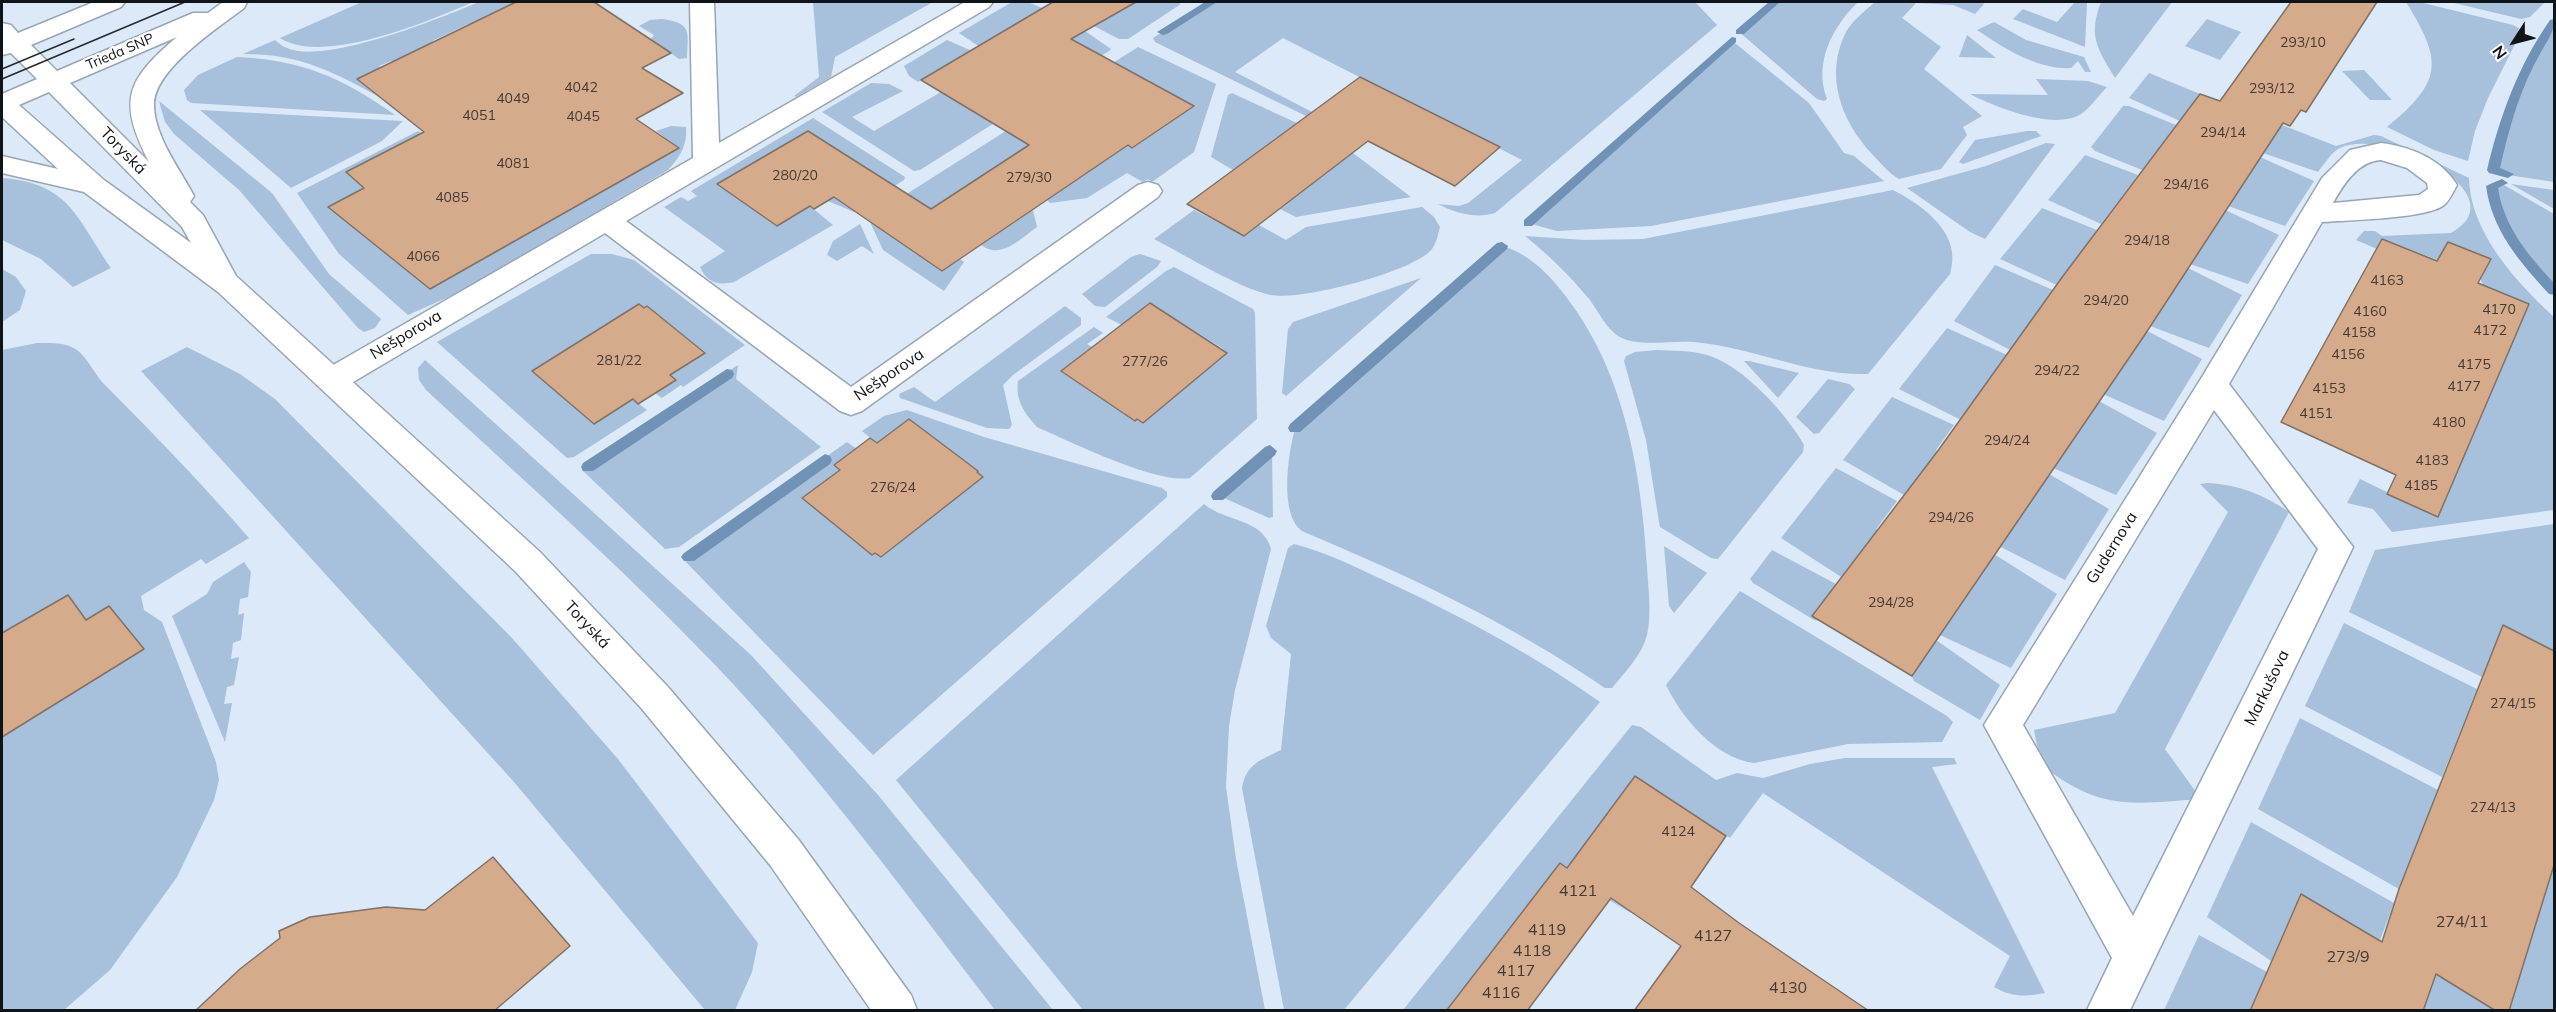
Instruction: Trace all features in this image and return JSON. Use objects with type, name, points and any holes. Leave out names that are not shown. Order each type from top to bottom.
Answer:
[{"type":"street","points":[[6,40],[113,2]]},
{"type":"street","points":[[193,222],[144,120],[141,95],[151,79],[177,50],[237,2]]},
{"type":"street","name":"Trieda SNP","points":[[2,104],[237,2]]},
{"type":"street","points":[[702,2],[706,160]]},
{"type":"street","name":"Nešporova","points":[[332,380],[706,160],[981,2]]},
{"type":"street","name":"Toryská","points":[[6,40],[53,81],[193,222],[228,285]]},
{"type":"street","name":"Toryská","points":[[2,104],[94,186],[228,285],[528,562],[655,698],[784,852],[896,1011]]},
{"type":"street","name":"Gudernova","points":[[2134,958],[2003,726],[2213,386],[2314,214],[2350,163],[2370,152],[2401,156],[2421,164],[2436,175],[2443,185],[2439,195],[2431,202],[2314,214]]},
{"type":"street","points":[[2,165],[94,186]]},
{"type":"street","name":"Nešporova","points":[[605,219],[851,403],[1148,191]]},
{"type":"street","name":"Markušova","points":[[2108,1011],[2336,547],[2213,386]]},
{"type":"shaded area","points":[[362,2],[473,2],[404,29],[348,44],[322,47],[299,45],[280,38]]},
{"type":"shaded area","points":[[479,2],[524,2],[472,27],[468,24],[432,41],[436,44],[395,63],[391,61],[379,66],[383,99],[316,66],[283,57],[243,54],[275,40],[286,47],[305,52],[354,45],[412,28]]},
{"type":"shaded area","points":[[813,2],[933,2],[835,57],[831,77],[796,97],[794,96],[819,77]]},
{"type":"shaded area","points":[[1012,2],[1028,2],[1044,9],[980,47],[959,33]]},
{"type":"shaded area","points":[[1136,2],[1181,4],[1128,39],[1119,39],[1090,24]]},
{"type":"shaded area","points":[[1210,2],[1695,2],[1717,25],[1495,213],[1473,215],[1451,210],[1438,204],[1459,206],[1468,203],[1522,160],[1283,38],[1235,72],[1316,114],[1310,118],[1155,42],[1153,38]]},
{"type":"shaded area","points":[[1772,2],[1858,2],[1841,22],[1828,46],[1822,72],[1827,99],[1824,101],[1817,99],[1738,31]]},
{"type":"shaded area","points":[[1875,2],[1982,2],[1984,4],[1975,14],[1953,5],[1916,3],[1902,18],[1941,47],[1924,69],[1982,116],[1963,127],[1967,135],[1941,169],[1899,179],[1884,167],[1861,141],[1844,112],[1836,81],[1836,65],[1840,48],[1849,28]]},
{"type":"shaded area","points":[[2075,2],[2087,2],[2085,47],[2013,19],[2023,9],[2057,22]]},
{"type":"shaded area","points":[[2101,2],[2172,2],[2115,78],[2096,42],[2095,24]]},
{"type":"shaded area","points":[[2406,2],[2419,2],[2513,25],[2522,30],[2488,98],[2475,131],[2468,161],[2434,150],[2387,127],[2419,96],[2427,83],[2431,70],[2431,56],[2427,40]]},
{"type":"shaded area","points":[[2450,2],[2545,2],[2530,17],[2521,19]]},
{"type":"shaded area","points":[[2554,17],[2554,182],[2495,173],[2490,170],[2516,91],[2533,53]]},
{"type":"shaded area","points":[[662,19],[679,23],[686,30],[687,58],[679,59],[651,39],[654,35],[639,26],[650,20]]},
{"type":"shaded area","points":[[2207,19],[2241,32],[2220,60],[2185,46]]},
{"type":"shaded area","points":[[1994,22],[2026,40],[2084,57],[2091,72],[2085,72],[2078,61],[2071,68],[2058,68],[2033,62],[1977,30]]},
{"type":"shaded area","points":[[1082,29],[1111,49],[1056,84],[1022,66]]},
{"type":"shaded area","points":[[1967,35],[1996,58],[1959,57]]},
{"type":"shaded area","points":[[1730,39],[1809,103],[1844,153],[1854,156],[1884,181],[1651,226],[1557,231],[1524,222]]},
{"type":"shaded area","points":[[947,40],[972,51],[918,82],[909,76],[904,66]]},
{"type":"shaded area","points":[[1138,47],[1216,84],[1194,152],[1152,182],[1148,179],[1143,182],[1127,173],[1087,198],[1050,203],[1047,200],[1128,145],[1133,148],[1194,106],[1141,77],[1075,115],[891,235],[942,271],[960,259],[964,262],[944,291],[883,250],[870,222],[872,216]]},
{"type":"shaded area","points":[[237,57],[282,62],[320,73],[357,90],[395,115],[191,103],[187,100],[184,90],[198,75]]},
{"type":"shaded area","points":[[2364,70],[2392,100],[2370,100],[2342,71]]},
{"type":"shaded area","points":[[2149,73],[2200,94],[2180,121],[2129,98]]},
{"type":"shaded area","points":[[2036,79],[2088,81],[2107,87],[2081,114],[2070,119],[2056,120],[2041,119],[2009,111],[1970,94],[2048,95]]},
{"type":"shaded area","points":[[871,83],[889,84],[903,91],[852,117],[874,131],[941,92],[962,104],[1037,96],[920,170],[914,171],[822,112]]},
{"type":"shaded area","points":[[1232,93],[1301,125],[1290,128],[1233,170],[1211,157],[1228,95]]},
{"type":"shaded area","points":[[159,101],[272,193],[329,274],[381,319],[375,328],[364,332],[358,328],[239,190],[174,134],[165,122]]},
{"type":"shaded area","points":[[2123,106],[2129,106],[2176,125],[2142,170],[2095,151],[2091,147]]},
{"type":"shaded area","points":[[200,110],[403,121],[382,141],[291,188]]},
{"type":"shaded area","points":[[813,118],[905,177],[904,180],[854,212],[828,201],[844,191],[840,188],[869,169],[808,131],[719,183],[777,226],[810,206],[833,225],[734,282],[713,282],[700,267],[725,251],[664,207],[681,197],[688,201],[697,196],[691,191]]},
{"type":"shaded area","points":[[2282,125],[2336,146],[2374,135],[2381,136],[2469,178],[2471,198],[2486,236],[2511,272],[2554,317],[2554,510],[2392,532],[2373,509],[2347,503],[2360,479],[2438,517],[2528,303],[2483,285],[2480,278],[2490,259],[2448,242],[2438,260],[2382,239],[2377,249],[2356,240],[2364,231],[2375,231],[2382,236],[2451,233],[2468,218],[2470,201],[2459,184],[2439,168],[2414,155],[2387,147],[2361,144],[2340,148],[2318,172],[2263,153]]},
{"type":"shaded area","points":[[671,126],[686,127],[686,134],[682,150],[668,170],[462,291],[408,315],[339,254],[297,193],[418,131],[422,133],[364,188],[329,206],[430,289],[678,148],[656,131]]},
{"type":"shaded area","points":[[2036,131],[2041,136],[1963,164],[1959,162],[1975,140]]},
{"type":"shaded area","points":[[2046,143],[2055,144],[1985,239],[1970,232],[1907,188],[1986,166]]},
{"type":"shaded area","points":[[1349,150],[1411,197],[1296,217],[1280,209],[1346,158]]},
{"type":"shaded area","points":[[2085,155],[2138,175],[2101,224],[2048,200]]},
{"type":"shaded area","points":[[2260,157],[2314,181],[2285,226],[2228,206]]},
{"type":"shaded area","points":[[2,178],[25,181],[43,187],[57,196],[80,219],[111,268],[73,287],[41,259],[2,240]]},
{"type":"shaded area","points":[[2497,181],[2554,214],[2554,295],[2522,258],[2503,231],[2491,201],[2488,185]]},
{"type":"shaded area","points":[[2511,184],[2554,190],[2554,209]]},
{"type":"shaded area","points":[[1893,190],[1917,204],[1938,223],[1951,246],[1953,260],[1950,274],[1868,374],[1824,371],[1716,345],[1694,342],[1644,343],[1626,340],[1610,329],[1575,283],[1525,236],[1585,240],[1643,239]]},
{"type":"shaded area","points":[[1422,207],[1434,217],[1440,227],[1434,246],[1421,258],[1403,267],[1356,283],[1306,294],[1286,296],[1258,292],[1154,239],[1194,210],[1244,236],[1259,225],[1286,240],[1306,227]]},
{"type":"shaded area","points":[[2042,208],[2097,230],[2057,285],[2000,259]]},
{"type":"shaded area","points":[[1033,210],[1037,227],[1017,242],[996,250],[981,245]]},
{"type":"shaded area","points":[[2225,210],[2279,235],[2248,284],[2190,264]]},
{"type":"shaded area","points":[[860,224],[874,254],[862,246],[837,261],[827,255],[833,241]]},
{"type":"shaded area","points":[[1498,245],[1525,256],[1533,262],[1560,289],[1582,319],[1600,352],[1625,420],[1640,493],[1649,618],[1645,642],[1612,688],[1605,688],[1533,642],[1458,602],[1304,532],[1296,524],[1290,512],[1287,480],[1297,422]]},
{"type":"shaded area","points":[[591,254],[612,254],[634,260],[745,345],[683,387],[681,385],[662,398],[655,393],[670,375],[705,352],[647,306],[644,308],[639,304],[605,325],[576,350],[570,347],[534,369],[537,375],[593,424],[633,399],[647,410],[574,457],[567,458],[437,342]]},
{"type":"shaded area","points":[[1140,254],[1161,261],[1157,267],[1105,307],[1095,306],[1082,294],[1131,257]]},
{"type":"shaded area","points":[[1995,265],[2053,290],[2018,354],[1954,321]]},
{"type":"shaded area","points":[[1174,267],[1253,309],[1255,313],[1257,419],[1190,478],[1157,475],[1136,468],[1037,427],[1022,406],[1017,388],[1018,381],[1094,327],[1103,333],[1087,344],[1092,347],[1062,372],[1135,421],[1193,372],[1200,376],[1227,353],[1222,348],[1150,303],[1122,325],[1106,317]]},
{"type":"shaded area","points":[[2188,268],[2242,295],[2209,348],[2150,326]]},
{"type":"shaded area","points":[[2,269],[16,277],[26,291],[20,310],[2,322]]},
{"type":"shaded area","points":[[1421,278],[1286,396],[1282,393],[1288,329],[1293,322]]},
{"type":"shaded area","points":[[1065,306],[1081,318],[1081,325],[1013,375],[1003,385],[1012,425],[1009,429],[987,428],[900,398],[899,394],[914,387],[935,402]]},
{"type":"shaded area","points":[[1947,328],[2007,355],[1988,380],[1967,423],[1899,389]]},
{"type":"shaded area","points":[[2147,331],[2202,359],[2164,421],[2103,394]]},
{"type":"shaded area","points":[[37,343],[63,344],[77,350],[102,382],[179,460],[249,538],[206,564],[201,559],[141,596],[144,610],[162,622],[216,762],[219,780],[214,800],[177,877],[110,970],[64,1010],[2,1010],[2,737],[144,649],[109,606],[86,620],[68,595],[2,633],[2,350]]},
{"type":"shaded area","points":[[187,347],[240,374],[275,399],[512,638],[618,759],[758,943],[752,972],[735,1010],[705,1010],[514,782],[141,371]]},
{"type":"shaded area","points":[[1656,350],[1701,353],[1720,360],[1748,379],[1775,405],[1804,445],[1803,452],[1718,559],[1711,558],[1660,527],[1646,440],[1624,361],[1626,356],[1635,352]]},
{"type":"shaded area","points":[[425,360],[751,655],[878,795],[1053,1010],[995,1010],[836,804],[734,685],[622,572],[426,390],[419,380],[418,368]]},
{"type":"shaded area","points":[[1744,361],[1749,361],[1799,373],[1778,398]]},
{"type":"shaded area","points":[[738,365],[736,379],[821,447],[679,547],[665,549],[582,470],[586,465]]},
{"type":"shaded area","points":[[1828,379],[1849,384],[1855,389],[1819,433],[1814,434],[1796,417]]},
{"type":"shaded area","points":[[1892,397],[1954,425],[1936,450],[1943,455],[1911,499],[1843,460]]},
{"type":"shaded area","points":[[2099,401],[2157,433],[2116,495],[2053,468]]},
{"type":"shaded area","points":[[907,410],[984,437],[1162,488],[1167,492],[1167,497],[873,755],[684,560],[686,555],[847,442],[857,449],[834,465],[840,470],[803,498],[872,555],[875,553],[882,557],[917,529],[912,524],[978,471],[909,420],[877,443],[862,431],[884,416]]},
{"type":"shaded area","points":[[1268,449],[1272,452],[1273,517],[1269,518],[1215,494]]},
{"type":"shaded area","points":[[1836,468],[1897,501],[1876,529],[1885,534],[1849,582],[1781,538]]},
{"type":"shaded area","points":[[2049,474],[2109,509],[2065,580],[1999,546]]},
{"type":"shaded area","points":[[2208,483],[2250,492],[2270,500],[2289,512],[2165,749],[2201,799],[2134,803],[2099,797],[2062,780],[2041,765],[2034,730],[2115,713],[2228,512],[2200,484]]},
{"type":"shaded area","points":[[1204,504],[1260,531],[1267,539],[1271,549],[1235,690],[1229,726],[1226,787],[1236,859],[1265,1010],[1083,1010],[896,780]]},
{"type":"shaded area","points":[[2554,524],[2554,651],[2503,625],[2482,677],[2349,612],[2375,550]]},
{"type":"shaded area","points":[[1294,544],[1346,563],[1449,612],[1526,654],[1600,702],[1344,1010],[1284,1010],[1242,788],[1251,768],[1281,750],[1291,654],[1271,638],[1266,626],[1288,548]]},
{"type":"shaded area","points":[[1664,546],[1707,573],[1674,613],[1669,606]]},
{"type":"shaded area","points":[[1772,550],[1836,584],[1812,615],[1820,621],[1814,620],[1750,579]]},
{"type":"shaded area","points":[[1994,554],[2057,594],[2011,668],[1940,635]]},
{"type":"shaded area","points":[[244,562],[251,572],[248,597],[240,599],[238,615],[244,613],[241,640],[233,643],[231,659],[239,657],[234,685],[227,687],[224,704],[232,703],[225,742],[172,616],[207,594],[213,582]]},
{"type":"shaded area","points":[[1740,591],[1947,716],[1953,722],[1942,742],[1848,744],[1754,763],[1740,760],[1713,745],[1691,723],[1666,685]]},
{"type":"shaded area","points":[[2344,623],[2477,689],[2442,777],[2305,706]]},
{"type":"shaded area","points":[[1936,640],[2000,685],[1980,720],[1914,681],[1912,677]]},
{"type":"shaded area","points":[[2300,718],[2438,790],[2399,889],[2258,809]]},
{"type":"shaded area","points":[[1632,725],[1641,727],[1716,780],[1737,773],[1763,778],[1810,764],[1845,758],[1954,758],[1957,764],[1932,767],[2045,993],[2019,995],[1994,987],[2010,956],[1763,793],[1730,838],[1635,775],[1607,814],[1676,860],[1631,913],[1609,900],[1530,901],[1446,1010],[1403,1010]]},
{"type":"shaded area","points":[[2251,822],[2394,903],[2380,940],[2300,896],[2271,961],[2207,917]]},
{"type":"shaded area","points":[[2554,865],[2554,1010],[2509,1010]]},
{"type":"shaded area","points":[[2199,935],[2267,972],[2250,1010],[2164,1010]]},
{"type":"shaded area","points":[[2436,974],[2496,1010],[2423,1010]]},
{"type":"building","points":[[516,2],[594,2],[671,53],[642,68],[683,93],[636,119],[679,148],[430,289],[328,207],[364,188],[346,172],[424,132],[357,79]]},
{"type":"building","points":[[1053,2],[1136,2],[1071,39],[1194,106],[1132,148],[1128,145],[942,271],[834,197],[814,209],[810,206],[777,226],[717,184],[808,131],[931,209],[1029,145],[921,80]]},
{"type":"building","points":[[2291,2],[2377,2],[2306,112],[2301,110],[2290,126],[2283,123],[2144,336],[1912,676],[1812,616],[1937,452],[2063,276],[2200,94],[2220,101]]},
{"type":"building","points":[[1360,77],[1500,147],[1455,186],[1368,141],[1244,236],[1187,204]]},
{"type":"building","points":[[2382,239],[2437,261],[2448,242],[2491,259],[2478,283],[2529,304],[2438,517],[2387,494],[2396,475],[2281,422]]},
{"type":"building","points":[[1150,303],[1227,353],[1143,423],[1137,419],[1135,421],[1061,371]]},
{"type":"building","points":[[639,304],[644,308],[647,306],[705,353],[670,375],[676,380],[638,404],[633,399],[594,424],[532,371]]},
{"type":"building","points":[[909,419],[983,477],[881,557],[875,553],[872,555],[802,498],[840,470],[834,465],[870,438],[877,443]]},
{"type":"building","points":[[68,595],[86,620],[109,606],[144,649],[2,737],[2,633]]},
{"type":"building","points":[[2503,625],[2554,651],[2554,865],[2509,1011],[2496,1011],[2436,974],[2423,1011],[2250,1011],[2301,894],[2382,942],[2399,889]]},
{"type":"building","points":[[1635,776],[1726,836],[1691,887],[1739,923],[1869,1011],[1634,1011],[1681,946],[1611,898],[1527,1011],[1446,1011],[1560,863],[1567,868]]},
{"type":"building","points":[[493,857],[570,946],[494,1011],[195,1011],[240,969],[280,938],[279,931],[310,917],[386,907],[425,910]]},
{"type":"waterway","points":[[1163,32],[1212,2]]},
{"type":"waterway","points":[[1740,32],[1775,2]]},
{"type":"waterway","points":[[2508,174],[2493,170],[2503,131],[2524,74],[2554,22]]},
{"type":"waterway","points":[[1528,223],[1732,40]]},
{"type":"waterway","points":[[2502,183],[2492,186],[2494,201],[2505,230],[2523,256],[2554,291]]},
{"type":"waterway","points":[[1295,428],[1502,246]]},
{"type":"waterway","points":[[588,467],[727,374]]},
{"type":"waterway","points":[[1218,496],[1270,451]]},
{"type":"waterway","points":[[689,557],[825,460]]},
{"type":"tram line","points":[[2,79],[185,2]]},
{"type":"tram line","points":[[2,69],[74,39]]}]
